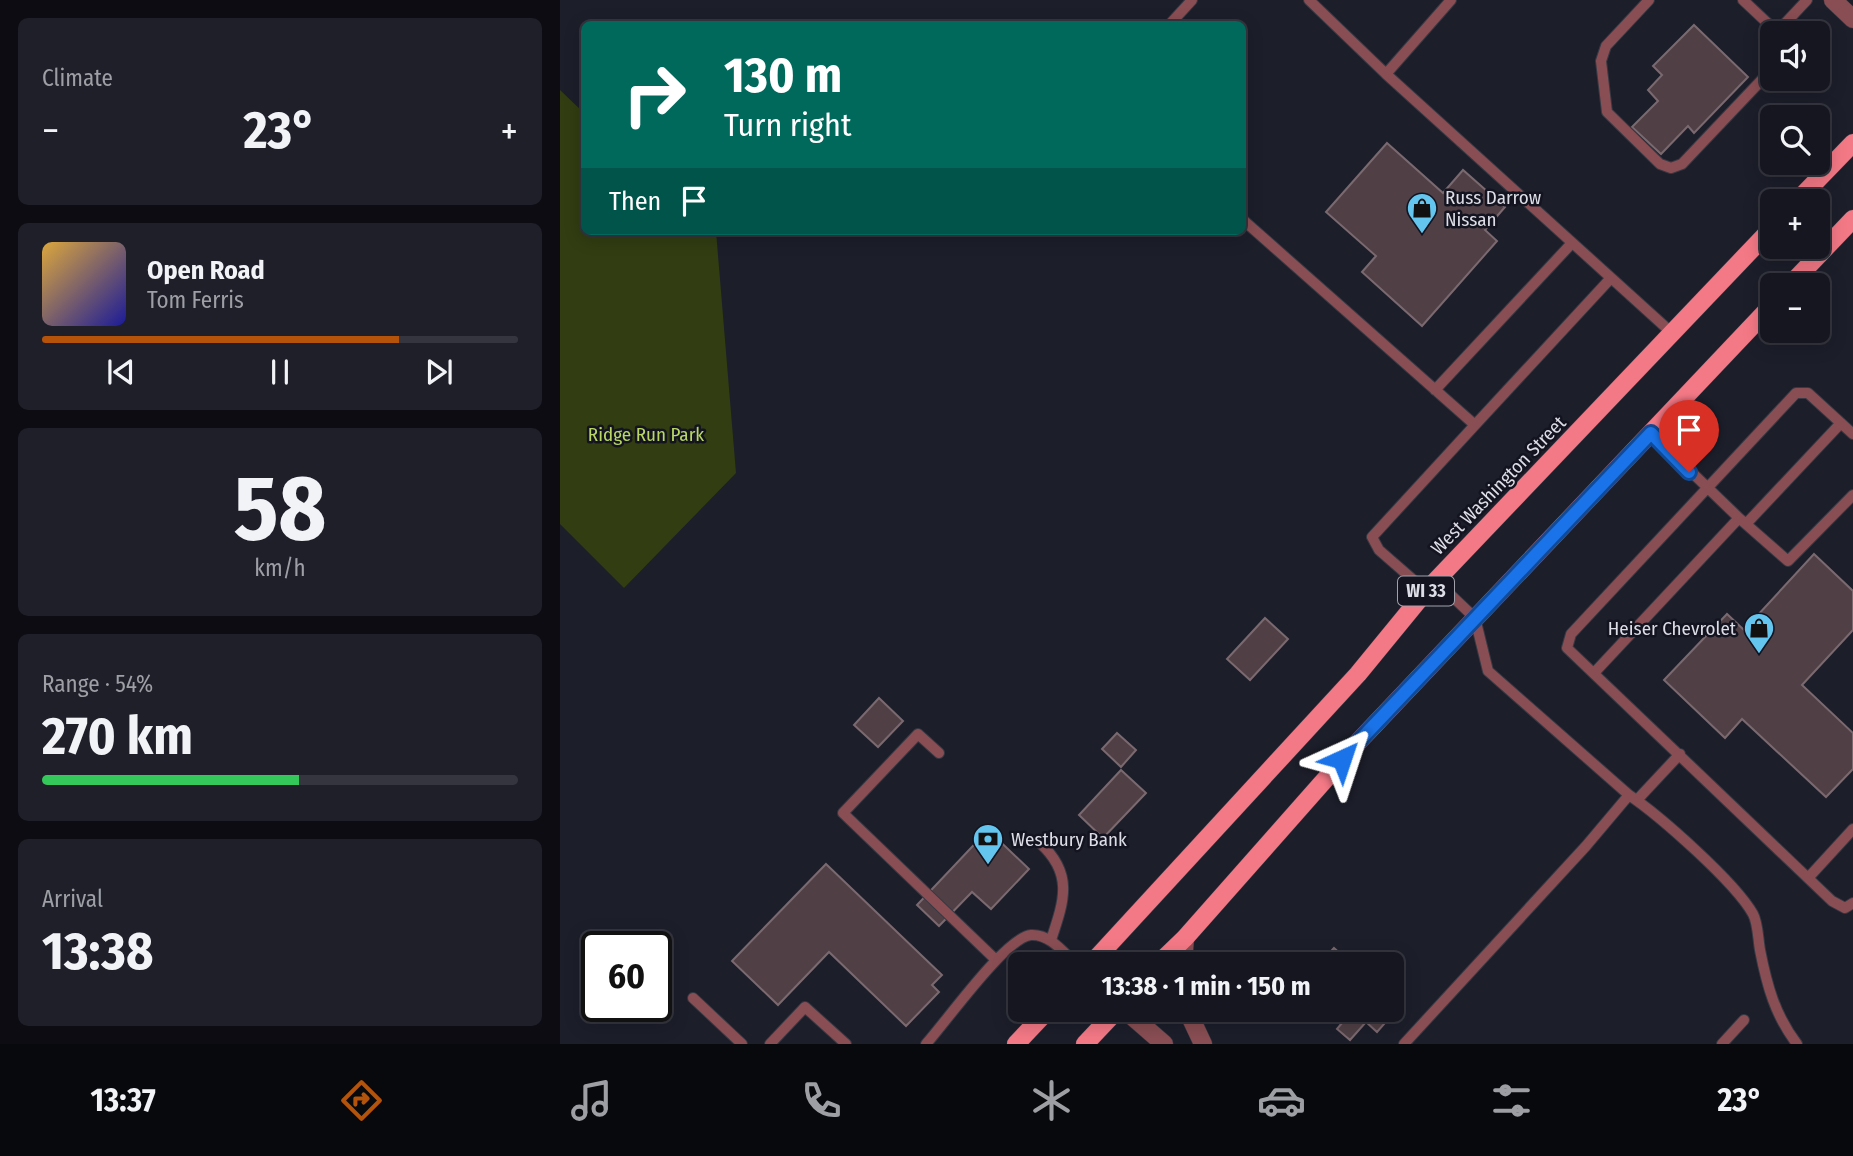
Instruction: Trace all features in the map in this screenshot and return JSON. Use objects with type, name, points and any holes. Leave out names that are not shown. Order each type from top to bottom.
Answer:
[{"type":"main road","points":[[1809,189],[1853,143]]},
{"type":"main road","points":[[1801,273],[1853,219]]},
{"type":"main road","name":"West Washington Street","points":[[1102,952],[1358,674],[1431,586],[1760,241]]},
{"type":"main road","name":"WI 33","points":[[1170,952],[1360,740],[1760,318]]},
{"type":"main road","points":[[1016,1044],[1037,1022]]},
{"type":"main road","points":[[1085,1044],[1106,1022]]},
{"type":"street","points":[[1833,0],[1853,19]]},
{"type":"street","points":[[1183,952],[1185,938]]},
{"type":"street","points":[[1139,1022],[1164,1044]]},
{"type":"street","points":[[1193,1022],[1203,1044]]},
{"type":"lane","points":[[1173,21],[1192,0]]},
{"type":"lane","points":[[1308,0],[1672,333]]},
{"type":"lane","points":[[1386,74],[1451,0]]},
{"type":"lane","points":[[1649,0],[1606,46],[1601,61],[1607,112],[1660,164],[1671,168],[1682,164],[1760,82]]},
{"type":"lane","points":[[1743,0],[1765,21]]},
{"type":"lane","points":[[1788,21],[1807,0]]},
{"type":"lane","points":[[1246,223],[1475,425]]},
{"type":"lane","points":[[1435,390],[1572,243]]},
{"type":"lane","points":[[1611,278],[1372,537],[1379,550],[1475,618],[1488,671],[1633,798],[1654,812],[1729,885],[1753,915],[1771,1001],[1783,1025],[1797,1044]]},
{"type":"lane","points":[[1853,434],[1808,393],[1797,393],[1705,488],[1571,634],[1567,648],[1839,904],[1845,908],[1853,903]]},
{"type":"lane","points":[[1594,673],[1841,424]]},
{"type":"lane","points":[[1651,433],[1705,488],[1788,561],[1853,495]]},
{"type":"lane","points":[[939,753],[918,734],[843,813],[996,960]]},
{"type":"lane","points":[[1404,1044],[1586,846],[1680,754]]},
{"type":"lane","points":[[1809,877],[1853,829]]},
{"type":"lane","points":[[1040,843],[1054,856],[1062,869],[1060,908],[1051,940]]},
{"type":"lane","points":[[926,1044],[996,960],[1021,937],[1033,935],[1051,940],[1064,952]]},
{"type":"lane","points":[[693,998],[742,1044]]},
{"type":"lane","points":[[770,1044],[806,1007],[846,1044]]},
{"type":"lane","points":[[1722,1044],[1745,1020]]},
{"type":"green space","name":"Ridge Run Park","points":[[560,90],[581,110],[581,235],[716,235],[736,473],[624,588],[560,524]]},
{"type":"building","points":[[1694,25],[1748,77],[1694,133],[1688,126],[1661,154],[1632,127],[1658,101],[1648,90],[1662,75],[1653,66]]},
{"type":"building","name":"Russ Darrow Nissan","points":[[1387,143],[1443,193],[1463,170],[1505,207],[1485,230],[1497,241],[1422,326],[1362,272],[1376,256],[1326,212]]},
{"type":"building","name":"Heiser Chevrolet","points":[[1814,554],[1853,591],[1853,630],[1802,685],[1853,733],[1853,769],[1826,797],[1742,719],[1725,738],[1664,680],[1727,614],[1744,630]]},
{"type":"building","points":[[1265,618],[1288,639],[1250,680],[1227,659]]},
{"type":"building","points":[[879,698],[903,721],[878,747],[854,725]]},
{"type":"building","points":[[1117,733],[1136,750],[1121,767],[1102,749]]},
{"type":"building","points":[[1121,770],[1146,793],[1103,838],[1079,815]]},
{"type":"building","points":[[988,830],[1029,869],[991,909],[972,892],[939,926],[917,905]]},
{"type":"building","points":[[826,864],[942,975],[932,985],[939,992],[906,1026],[829,952],[778,1005],[732,961]]},
{"type":"building","points":[[1366,1022],[1350,1040],[1337,1029],[1342,1023]]},
{"type":"building","points":[[1366,1022],[1386,1022],[1377,1032]]},
{"type":"place","name":"Russ Darrow Nissan","points":[[1422,235]]},
{"type":"place","name":"Heiser Chevrolet","points":[[1759,655]]},
{"type":"place","name":"Westbury Bank","points":[[988,866]]},
{"type":"route","points":[[1342,759],[1651,433],[1689,472]]}]
